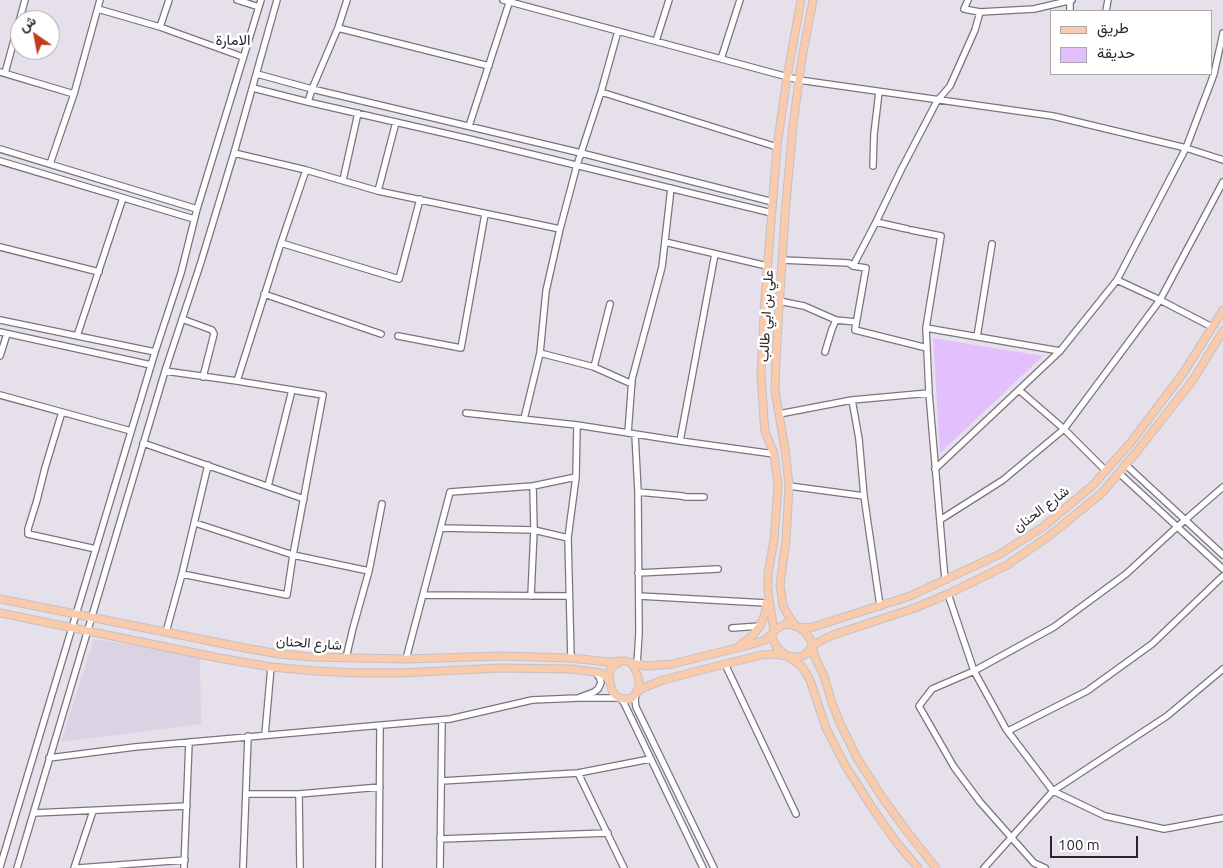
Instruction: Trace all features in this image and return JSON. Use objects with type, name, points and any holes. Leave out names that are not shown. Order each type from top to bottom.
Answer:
[{"type":"main road","name":"علي بن ابي طالب","points":[[773,632],[768,574],[774,540],[778,486],[774,454],[765,431],[762,365],[767,266],[777,147],[801,0]]},
{"type":"main road","name":"علي بن ابي طالب","points":[[800,628],[793,623],[783,606],[780,584],[786,540],[789,486],[788,466],[775,391],[779,301],[790,152],[799,80],[813,0]]},
{"type":"main road","name":"شارع الحنان","points":[[800,628],[826,624],[910,596],[1000,554],[1043,527],[1093,485],[1131,442],[1184,372],[1223,310]]},
{"type":"main road","name":"شارع الحنان","points":[[812,645],[833,635],[915,608],[948,594],[1008,565],[1042,541],[1102,493],[1193,380],[1222,334]]},
{"type":"main road","points":[[730,650],[747,640],[760,626],[766,611],[768,591]]},
{"type":"main road","name":"شارع الحنان","points":[[0,599],[278,654],[346,658],[406,659],[501,656],[572,658],[609,662],[622,661]]},
{"type":"main road","name":"شارع الحنان","points":[[0,613],[271,667],[358,673],[500,668],[572,669],[601,673],[610,682]]},
{"type":"main road","points":[[635,664],[639,679],[636,693],[632,698],[620,698],[612,690],[610,674],[611,668],[622,661],[660,666],[672,664],[765,640],[780,626],[785,624],[800,628],[806,633],[812,645],[832,703],[857,758],[908,834],[936,868]]},
{"type":"main road","points":[[773,632],[772,638],[776,648],[800,664],[810,680],[826,728],[845,765],[871,806],[918,868]]},
{"type":"main road","points":[[636,693],[663,680],[762,655],[794,658],[803,656],[812,645]]},
{"type":"street","points":[[25,0],[2,72],[74,94]]},
{"type":"street","points":[[160,27],[169,0]]},
{"type":"street","points":[[237,0],[259,7]]},
{"type":"street","points":[[0,867],[151,365],[181,273],[194,219],[261,0]]},
{"type":"street","points":[[17,868],[143,443],[234,153],[277,0]]},
{"type":"street","points":[[308,102],[338,28],[346,0]]},
{"type":"street","points":[[656,41],[669,0]]},
{"type":"street","points":[[721,59],[740,0]]},
{"type":"street","points":[[968,0],[964,9],[980,12],[1034,9],[1071,0]]},
{"type":"street","points":[[50,164],[74,94],[98,9],[98,1]]},
{"type":"street","points":[[469,126],[489,66],[507,1],[799,80],[1053,116],[1186,148],[1223,160]]},
{"type":"street","points":[[98,9],[160,27],[243,57]]},
{"type":"street","points":[[853,266],[937,100],[950,86],[975,30],[980,12]]},
{"type":"street","points":[[338,28],[489,66]]},
{"type":"street","points":[[524,419],[540,353],[546,291],[560,229],[577,165],[601,92],[618,31]]},
{"type":"street","points":[[1223,33],[1213,73],[1223,75]]},
{"type":"street","points":[[257,74],[772,202]]},
{"type":"street","points":[[935,470],[1060,351],[1117,280],[1186,148],[1212,75]]},
{"type":"street","points":[[253,88],[772,213]]},
{"type":"street","points":[[601,92],[777,147]]},
{"type":"street","points":[[873,166],[874,134],[879,92]]},
{"type":"street","points":[[343,180],[358,113]]},
{"type":"street","points":[[378,191],[396,122]]},
{"type":"street","points":[[0,149],[198,209]]},
{"type":"street","points":[[234,153],[306,170],[378,191],[560,229]]},
{"type":"street","points":[[0,161],[194,219]]},
{"type":"street","points":[[237,381],[306,170]]},
{"type":"street","points":[[940,520],[1003,480],[1064,429],[1160,300],[1223,182]]},
{"type":"street","points":[[628,433],[632,379],[662,267],[671,188]]},
{"type":"street","points":[[77,336],[123,198]]},
{"type":"street","points":[[281,242],[399,279],[420,199]]},
{"type":"street","points":[[398,336],[461,348],[485,214]]},
{"type":"street","points":[[876,222],[941,236],[926,328],[929,393],[945,580]]},
{"type":"street","points":[[665,242],[767,266]]},
{"type":"street","points":[[977,336],[992,244]]},
{"type":"street","points":[[0,247],[99,272]]},
{"type":"street","points":[[680,441],[715,254]]},
{"type":"street","points":[[782,260],[849,263],[853,266],[866,268],[855,330],[927,348]]},
{"type":"street","points":[[1117,280],[1212,327]]},
{"type":"street","points":[[264,294],[381,334]]},
{"type":"street","points":[[779,301],[804,306],[836,320],[856,322]]},
{"type":"street","points":[[594,367],[610,304]]},
{"type":"street","points":[[182,319],[212,330],[214,334],[203,376]]},
{"type":"street","points":[[0,320],[155,352]]},
{"type":"street","points":[[825,352],[836,320]]},
{"type":"street","points":[[926,328],[1060,351]]},
{"type":"street","points":[[0,356],[3,333],[151,365]]},
{"type":"street","points":[[540,353],[594,367],[632,384]]},
{"type":"street","points":[[165,372],[203,376],[323,395],[287,595],[182,574]]},
{"type":"street","points":[[268,486],[292,390]]},
{"type":"street","points":[[1019,390],[1064,429],[1106,471]]},
{"type":"street","points":[[779,414],[852,400],[929,393]]},
{"type":"street","points":[[0,395],[131,431]]},
{"type":"street","points":[[852,400],[859,439],[864,496],[880,606]]},
{"type":"street","points":[[62,412],[28,534],[96,549]]},
{"type":"street","points":[[466,413],[577,425],[774,454]]},
{"type":"street","points":[[572,658],[568,538],[576,477],[577,425]]},
{"type":"street","points":[[635,434],[638,492],[639,633],[635,664]]},
{"type":"street","points":[[143,443],[304,499]]},
{"type":"street","points":[[166,632],[195,523],[208,465]]},
{"type":"street","points":[[1126,465],[1223,555]]},
{"type":"street","points":[[1119,473],[1223,569]]},
{"type":"street","points":[[406,659],[450,492],[533,486],[576,477]]},
{"type":"street","points":[[531,596],[534,530],[533,486]]},
{"type":"street","points":[[789,486],[864,496]]},
{"type":"street","points":[[1045,868],[1034,863],[980,802],[954,767],[919,706],[932,689],[974,671],[1054,627],[1126,574],[1223,486]]},
{"type":"street","points":[[638,492],[704,497]]},
{"type":"street","points":[[346,658],[370,571],[382,504]]},
{"type":"street","points":[[195,523],[293,555],[370,571]]},
{"type":"street","points":[[441,528],[534,530],[568,538]]},
{"type":"street","points":[[638,573],[718,569]]},
{"type":"street","points":[[1008,731],[1087,691],[1152,644],[1223,576]]},
{"type":"street","points":[[948,594],[974,671],[1008,731],[1053,790],[1105,816],[1164,829],[1223,818]]},
{"type":"street","points":[[423,595],[569,596]]},
{"type":"street","points":[[638,596],[766,603]]},
{"type":"street","points":[[732,628],[760,626]]},
{"type":"street","points":[[725,664],[796,814]]},
{"type":"street","points":[[265,735],[271,667]]},
{"type":"street","points":[[984,868],[1053,790],[1167,716],[1223,669]]},
{"type":"street","points":[[578,698],[598,689],[600,679],[596,672]]},
{"type":"street","points":[[636,693],[636,707],[714,868]]},
{"type":"street","points":[[49,758],[248,736],[442,720],[532,700],[620,698],[624,702],[703,868]]},
{"type":"street","points":[[440,868],[442,720]]},
{"type":"street","points":[[379,868],[380,726]]},
{"type":"street","points":[[243,868],[248,736]]},
{"type":"street","points":[[184,868],[189,742]]},
{"type":"street","points":[[440,781],[578,773],[650,759]]},
{"type":"street","points":[[578,773],[624,868]]},
{"type":"street","points":[[246,794],[299,794],[380,787]]},
{"type":"street","points":[[299,794],[300,868]]},
{"type":"street","points":[[34,813],[187,806]]},
{"type":"street","points":[[93,811],[76,868],[124,867],[185,860]]},
{"type":"street","points":[[440,839],[608,832]]},
{"type":"shaded area","points":[[94,639],[200,656],[201,724],[61,742]]},
{"type":"green space","points":[[933,338],[1043,356],[940,453]]},
{"type":"district","name":"الامارة","points":[[233,40]]}]
